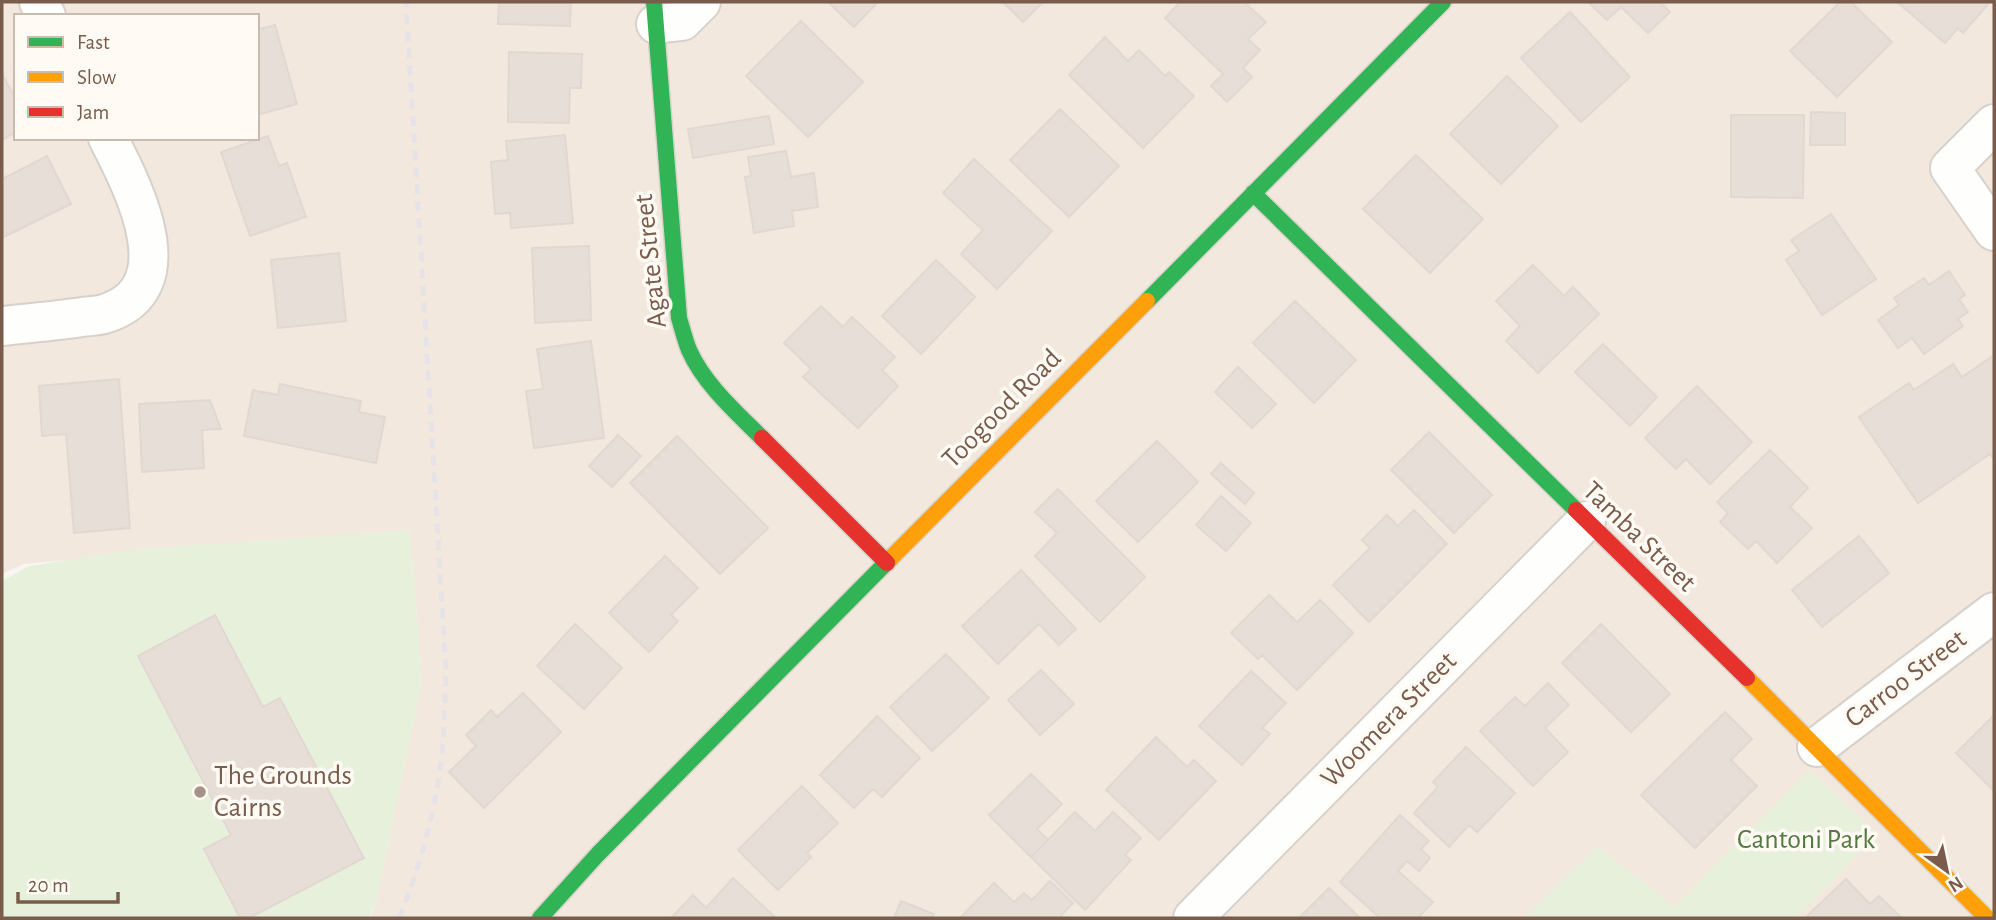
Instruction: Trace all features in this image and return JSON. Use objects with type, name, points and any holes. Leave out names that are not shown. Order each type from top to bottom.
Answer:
[{"type":"street","points":[[655,13],[682,21],[701,2]]},
{"type":"street","name":"Toogood Road","points":[[540,918],[598,854],[1443,2]]},
{"type":"street","name":"Agate Street","points":[[655,13],[679,318],[689,350],[705,376],[731,407],[887,563]]},
{"type":"street","points":[[1994,124],[1951,168],[1994,231]]},
{"type":"street","points":[[2,326],[104,314],[129,302],[142,286],[149,253],[142,213],[109,140]]},
{"type":"street","name":"Tamba Street","points":[[1253,193],[1817,747],[1987,918]]},
{"type":"street","name":"Woomera Street","points":[[1193,918],[1586,521]]},
{"type":"street","name":"Carroo Street","points":[[1817,747],[1994,612]]},
{"type":"street","name":"Toogood Road","points":[[526,918],[598,854]]},
{"type":"shaded area","points":[[2,2],[1994,2],[1994,918],[370,918],[376,903],[422,681],[410,530],[23,564],[2,574]]},
{"type":"green space","name":"The Grounds Cairns","points":[[410,530],[422,681],[376,903],[369,918],[2,918],[2,581],[29,566],[139,549]]},
{"type":"green space","name":"Cantoni Park","points":[[1809,770],[1878,834],[1796,918],[1524,918],[1598,846],[1674,907]]},
{"type":"building","points":[[499,2],[571,2],[570,26],[498,24]]},
{"type":"building","points":[[828,2],[878,2],[854,27]]},
{"type":"building","points":[[1003,2],[1043,2],[1023,22]]},
{"type":"building","points":[[1180,2],[1244,2],[1266,22],[1248,39],[1260,50],[1243,68],[1252,77],[1227,102],[1211,86],[1223,74],[1165,18]]},
{"type":"building","points":[[1588,2],[1660,2],[1670,12],[1648,33],[1621,7],[1607,20]]},
{"type":"building","points":[[1840,2],[1851,2],[1892,42],[1837,97],[1790,51]]},
{"type":"building","points":[[1897,2],[1990,2],[1963,33],[1958,28],[1945,43]]},
{"type":"building","points":[[1570,12],[1630,77],[1581,122],[1521,58]]},
{"type":"building","points":[[801,21],[863,82],[808,137],[746,76]]},
{"type":"building","points":[[275,25],[297,104],[259,114],[259,29]]},
{"type":"building","points":[[1105,37],[1128,61],[1139,50],[1165,76],[1169,72],[1194,96],[1143,148],[1069,75]]},
{"type":"building","points":[[509,52],[582,54],[581,88],[570,88],[569,123],[508,122]]},
{"type":"building","points":[[2,74],[14,95],[14,133],[2,140]]},
{"type":"building","points":[[1507,76],[1558,126],[1501,184],[1450,134]]},
{"type":"building","points":[[1060,109],[1119,166],[1069,217],[1010,160]]},
{"type":"building","points":[[1811,112],[1845,113],[1845,145],[1810,145]]},
{"type":"building","points":[[1731,115],[1804,115],[1803,198],[1731,197]]},
{"type":"building","points":[[769,116],[774,144],[693,158],[688,129]]},
{"type":"building","points":[[565,135],[573,223],[511,228],[510,213],[495,214],[491,162],[508,160],[506,141]]},
{"type":"building","points":[[268,136],[279,166],[287,163],[306,217],[250,236],[221,152]]},
{"type":"building","points":[[786,151],[791,177],[814,173],[818,207],[792,211],[794,226],[754,233],[745,177],[751,176],[748,157]]},
{"type":"building","points":[[1416,155],[1483,219],[1430,273],[1363,209]]},
{"type":"building","points":[[47,156],[71,204],[2,238],[2,179]]},
{"type":"building","points":[[974,159],[1052,231],[997,289],[961,254],[983,230],[943,193]]},
{"type":"building","points":[[1831,214],[1876,279],[1822,315],[1786,260],[1799,251],[1791,240]]},
{"type":"building","points":[[589,246],[591,320],[535,323],[532,248]]},
{"type":"building","points":[[339,253],[346,321],[278,328],[271,260]]},
{"type":"building","points":[[936,260],[975,297],[921,354],[882,316]]},
{"type":"building","points":[[1533,265],[1564,296],[1573,287],[1599,314],[1538,373],[1506,341],[1520,326],[1496,301]]},
{"type":"building","points":[[1949,271],[1965,295],[1959,299],[1968,312],[1958,319],[1963,326],[1924,354],[1912,338],[1898,348],[1878,320],[1899,305],[1894,298],[1924,278],[1929,285]]},
{"type":"building","points":[[1295,301],[1356,360],[1314,403],[1253,343]]},
{"type":"building","points":[[821,306],[843,327],[852,317],[895,357],[882,370],[898,386],[858,428],[803,377],[811,369],[784,343]]},
{"type":"building","points":[[591,341],[604,438],[534,448],[526,391],[543,389],[537,349]]},
{"type":"building","points":[[1603,344],[1657,397],[1630,426],[1575,372]]},
{"type":"building","points":[[1994,355],[1994,460],[1990,454],[1918,503],[1859,417],[1909,383],[1914,390],[1953,364],[1962,377]]},
{"type":"building","points":[[1238,367],[1276,404],[1252,428],[1215,392]]},
{"type":"building","points":[[119,379],[130,528],[74,533],[66,434],[42,436],[39,386]]},
{"type":"building","points":[[280,384],[361,401],[359,412],[385,417],[376,463],[244,436],[253,390],[278,395]]},
{"type":"building","points":[[1697,386],[1752,442],[1710,484],[1686,459],[1676,469],[1645,438]]},
{"type":"building","points":[[210,400],[221,429],[202,430],[204,468],[142,472],[139,404]]},
{"type":"building","points":[[1429,432],[1492,495],[1454,533],[1391,470]]},
{"type":"building","points":[[618,435],[641,456],[612,487],[589,466]]},
{"type":"building","points":[[677,436],[768,528],[720,574],[630,483]]},
{"type":"building","points":[[1157,441],[1198,482],[1138,542],[1096,501]]},
{"type":"building","points":[[1770,450],[1808,488],[1790,507],[1812,528],[1777,563],[1756,541],[1748,549],[1720,522],[1728,513],[1717,502]]},
{"type":"building","points":[[1221,463],[1254,493],[1245,504],[1211,474]]},
{"type":"building","points":[[1058,489],[1145,577],[1100,622],[1035,556],[1057,533],[1035,512]]},
{"type":"building","points":[[1221,496],[1251,523],[1226,551],[1196,525]]},
{"type":"building","points":[[1414,510],[1447,544],[1369,622],[1333,585],[1370,548],[1362,540],[1387,515],[1398,526]]},
{"type":"building","points":[[1859,536],[1889,573],[1822,627],[1792,590]]},
{"type":"building","points":[[665,556],[698,588],[671,615],[678,621],[649,652],[609,613]]},
{"type":"building","points":[[1021,570],[1076,629],[1059,645],[1039,624],[998,664],[962,626]]},
{"type":"building","points":[[1269,595],[1297,622],[1320,600],[1353,633],[1297,690],[1262,655],[1258,659],[1231,633]]},
{"type":"building","name":"The Grounds Cairns","points":[[215,615],[263,707],[280,698],[364,858],[249,918],[240,918],[204,849],[231,835],[138,656]]},
{"type":"building","points":[[575,624],[622,668],[584,709],[537,666]]},
{"type":"building","points":[[1601,624],[1670,694],[1631,732],[1562,663]]},
{"type":"building","points":[[946,654],[989,698],[932,751],[890,707]]},
{"type":"building","points":[[1041,670],[1074,704],[1040,735],[1008,700]]},
{"type":"building","points":[[1251,671],[1286,703],[1262,728],[1270,734],[1242,765],[1199,726]]},
{"type":"building","points":[[1548,683],[1569,705],[1545,728],[1568,752],[1533,786],[1480,731],[1515,697],[1525,706]]},
{"type":"building","points":[[523,693],[561,732],[484,808],[449,772],[476,746],[466,735],[491,710],[497,717]]},
{"type":"building","points":[[1725,712],[1752,739],[1731,760],[1757,786],[1695,848],[1641,795]]},
{"type":"building","points":[[1994,715],[1994,791],[1956,753]]},
{"type":"building","points":[[877,716],[920,758],[882,797],[873,789],[854,808],[820,775]]},
{"type":"building","points":[[1156,737],[1187,767],[1194,760],[1216,781],[1159,840],[1106,790]]},
{"type":"building","points":[[1466,747],[1515,793],[1477,832],[1469,825],[1449,847],[1414,813],[1438,787],[1433,782]]},
{"type":"building","points":[[1031,774],[1062,804],[1037,829],[1048,840],[1031,857],[989,815]]},
{"type":"building","points":[[802,786],[838,823],[807,853],[811,857],[778,890],[738,850]]},
{"type":"building","points":[[1075,812],[1095,831],[1113,812],[1141,838],[1125,855],[1131,860],[1085,910],[1031,857]]},
{"type":"building","points":[[1400,815],[1429,841],[1421,849],[1430,858],[1419,871],[1407,861],[1398,871],[1433,902],[1418,918],[1380,918],[1340,882]]},
{"type":"building","points":[[733,878],[776,918],[671,918],[693,895],[706,908]]},
{"type":"building","points":[[1846,879],[1870,904],[1879,896],[1902,918],[1805,918]]},
{"type":"building","points":[[1050,881],[1073,903],[1059,918],[960,918],[994,883],[1014,902],[1024,893],[1032,900]]},
{"type":"building","points":[[1329,888],[1360,918],[1299,918]]},
{"type":"building","points":[[901,901],[934,914],[932,918],[894,918]]},
{"type":"railway","points":[[399,918],[422,854],[433,809],[441,764],[446,672],[406,2]]},
{"type":"traffic: fast","points":[[654,2],[679,318],[689,350],[703,374],[721,397],[762,438]]},
{"type":"traffic: fast","points":[[1147,301],[1443,2]]},
{"type":"traffic: fast","points":[[1253,193],[1576,510]]},
{"type":"traffic: fast","points":[[540,918],[598,854],[891,558]]},
{"type":"traffic: slow","points":[[891,558],[1147,301]]},
{"type":"traffic: slow","points":[[1747,678],[1987,918]]},
{"type":"traffic: jam","points":[[762,438],[887,563]]},
{"type":"traffic: jam","points":[[1576,510],[1747,678]]},
{"type":"place","name":"The Grounds Cairns","points":[[200,792]]}]
